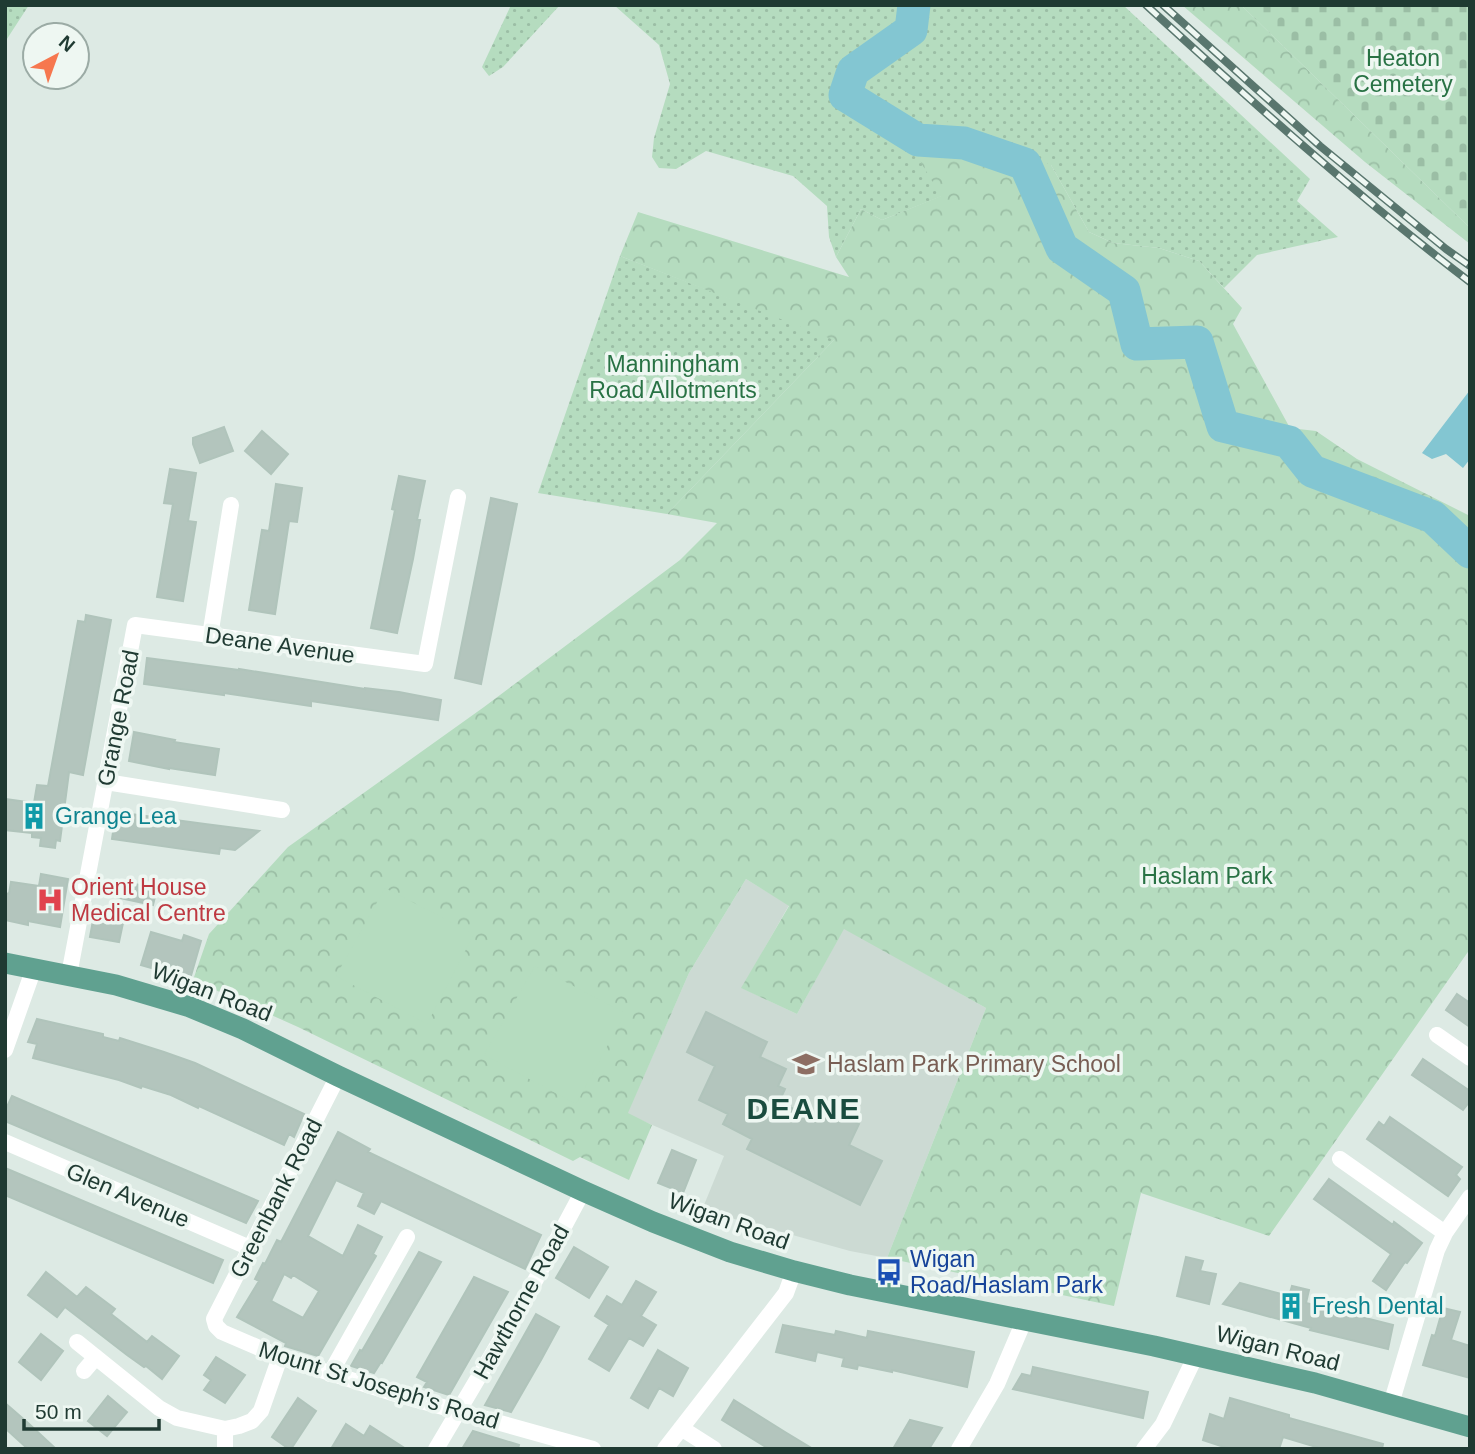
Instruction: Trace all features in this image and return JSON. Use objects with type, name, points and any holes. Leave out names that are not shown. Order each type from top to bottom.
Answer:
[{"type":"main road","name":"Wigan Road","points":[[5,963],[116,985],[190,1007],[243,1029],[583,1191],[730,1252],[850,1285],[1196,1355],[1315,1383],[1470,1427]]},
{"type":"street","name":"Deane Avenue","points":[[135,625],[425,664],[457,497]]},
{"type":"street","points":[[210,636],[231,505]]},
{"type":"street","name":"Grange Road","points":[[69,975],[135,625]]},
{"type":"street","points":[[106,782],[282,810]]},
{"type":"street","points":[[5,1050],[34,968]]},
{"type":"street","points":[[1437,1035],[1470,1058]]},
{"type":"street","name":"Greenbank Road","points":[[214,1319],[338,1076]]},
{"type":"street","name":"Glen Avenue","points":[[5,1142],[250,1248]]},
{"type":"street","points":[[1340,1159],[1445,1233]]},
{"type":"street","name":"Hawthorne Road","points":[[436,1449],[529,1292],[583,1191]]},
{"type":"street","points":[[1391,1404],[1437,1250],[1445,1233],[1470,1197]]},
{"type":"street","points":[[330,1374],[407,1237]]},
{"type":"street","points":[[665,1449],[786,1293],[793,1271]]},
{"type":"street","name":"Mount St Joseph's Road","points":[[214,1319],[216,1326],[230,1337],[330,1374],[459,1413],[593,1449]]},
{"type":"street","points":[[959,1449],[997,1384],[1024,1321]]},
{"type":"street","points":[[77,1342],[159,1408],[177,1418],[225,1429],[252,1421],[261,1411],[281,1357]]},
{"type":"street","points":[[1144,1449],[1163,1424],[1196,1355]]},
{"type":"street","points":[[84,1371],[96,1357]]},
{"type":"street","points":[[681,1428],[714,1449]]},
{"type":"street","points":[[225,1429],[225,1449]]},
{"type":"shaded area","name":"Haslam Park Primary School","points":[[746,879],[789,905],[742,988],[797,1014],[844,928],[986,1008],[887,1258],[850,1251],[702,1210],[724,1156],[627,1114],[689,973]]},
{"type":"green space","points":[[5,5],[29,5],[5,42]]},
{"type":"green space","points":[[511,5],[560,5],[503,67],[489,76],[482,67]]},
{"type":"green space","points":[[614,5],[1123,5],[1310,179],[1297,201],[1338,237],[1257,255],[1224,288],[1199,261],[1159,248],[1113,243],[1089,232],[1051,165],[942,196],[882,220],[861,209],[836,257],[829,237],[827,206],[793,176],[706,151],[676,169],[659,168],[652,157],[654,138],[670,84],[659,45]]},
{"type":"green space","points":[[1182,5],[1241,5],[1470,228],[1470,244],[1365,162]]},
{"type":"green space","name":"Heaton Cemetery","points":[[1241,5],[1470,5],[1470,228]]},
{"type":"green space","name":"Haslam Park","points":[[951,118],[1051,165],[1089,232],[1113,243],[1159,248],[1199,261],[1242,308],[1233,324],[1290,428],[1316,431],[1357,459],[1470,516],[1470,949],[1269,1236],[1141,1193],[1114,1306],[887,1258],[986,1008],[844,929],[797,1014],[741,988],[789,906],[746,879],[689,973],[628,1113],[652,1125],[629,1180],[580,1157],[573,1161],[298,1027],[193,980],[209,934],[288,847],[484,707],[680,560],[717,523],[667,514],[834,340],[620,256],[638,212],[849,277],[836,257],[861,209],[882,220],[941,196],[917,156]]},
{"type":"green space","name":"Manningham Road Allotments","points":[[620,256],[835,339],[667,514],[538,493]]},
{"type":"green space","points":[[385,888],[474,934],[427,1024],[336,976]]},
{"type":"green space","points":[[535,966],[625,1013],[576,1104],[484,1055]]},
{"type":"water","points":[[1470,390],[1470,459],[1463,468],[1446,454],[1432,459],[1422,453]]},
{"type":"building","points":[[224,427],[233,451],[200,463],[193,438]]},
{"type":"building","points":[[262,431],[288,454],[271,474],[245,451]]},
{"type":"building","points":[[170,469],[196,473],[188,521],[196,522],[183,601],[157,597],[173,504],[164,503]]},
{"type":"building","points":[[399,476],[425,481],[413,559],[397,633],[371,628],[395,510],[392,509]]},
{"type":"building","points":[[276,484],[302,488],[297,522],[289,521],[275,614],[249,610],[262,530],[269,531]]},
{"type":"building","points":[[491,498],[517,504],[481,684],[455,678]]},
{"type":"building","points":[[86,615],[111,620],[83,775],[69,772],[60,841],[56,840],[55,848],[40,846],[41,838],[32,837],[32,833],[5,830],[5,799],[34,803],[37,785],[48,786],[78,621],[85,622]]},
{"type":"building","points":[[147,658],[239,669],[441,700],[438,720],[311,701],[311,706],[144,684]]},
{"type":"building","points":[[134,732],[219,749],[215,775],[129,761]]},
{"type":"building","points":[[116,812],[259,831],[235,850],[220,848],[219,854],[112,839]]},
{"type":"building","points":[[41,874],[68,879],[60,927],[5,920],[5,893],[9,894],[11,882],[39,886]]},
{"type":"building","points":[[118,881],[157,888],[153,905],[115,897]]},
{"type":"building","points":[[94,915],[123,923],[119,942],[90,937]]},
{"type":"building","points":[[151,932],[182,941],[184,935],[201,941],[190,979],[141,965]]},
{"type":"building","points":[[1457,994],[1470,1003],[1470,1027],[1446,1010]]},
{"type":"building","points":[[706,1012],[767,1042],[760,1057],[786,1069],[778,1086],[785,1089],[779,1102],[821,1122],[828,1109],[859,1124],[849,1145],[882,1161],[860,1205],[747,1149],[752,1139],[723,1124],[728,1114],[699,1100],[715,1066],[687,1052]]},
{"type":"building","points":[[37,1019],[103,1034],[103,1037],[119,1041],[120,1038],[195,1063],[304,1114],[294,1137],[289,1134],[284,1145],[171,1095],[33,1058],[37,1044],[28,1042]]},
{"type":"building","points":[[1423,1059],[1470,1091],[1470,1101],[1463,1110],[1412,1075]]},
{"type":"building","points":[[12,1096],[258,1201],[246,1223],[5,1121],[5,1111]]},
{"type":"building","points":[[1390,1117],[1462,1167],[1456,1175],[1460,1179],[1448,1196],[1367,1139],[1379,1122],[1384,1126]]},
{"type":"building","points":[[338,1132],[370,1149],[368,1152],[541,1235],[525,1269],[381,1201],[374,1214],[358,1206],[364,1193],[336,1180],[308,1236],[343,1256],[358,1225],[382,1237],[373,1254],[376,1256],[318,1356],[285,1346],[286,1343],[237,1317],[259,1281],[255,1279],[263,1263],[265,1264],[277,1240],[281,1242]],"holes":[[[284,1274],[291,1278],[293,1275],[319,1291],[303,1318],[271,1301]]]},
{"type":"building","points":[[672,1150],[696,1160],[683,1193],[658,1183]]},
{"type":"building","points":[[5,1168],[223,1260],[213,1283],[5,1195]]},
{"type":"building","points":[[1329,1179],[1422,1243],[1386,1290],[1373,1281],[1391,1254],[1314,1199]]},
{"type":"building","points":[[574,1247],[608,1267],[589,1298],[556,1278]]},
{"type":"building","points":[[419,1252],[441,1262],[382,1363],[374,1373],[351,1366],[360,1350],[362,1351]]},
{"type":"building","points":[[1186,1257],[1203,1261],[1200,1271],[1216,1274],[1209,1304],[1177,1296]]},
{"type":"building","points":[[46,1272],[77,1297],[86,1287],[115,1309],[111,1314],[147,1342],[152,1336],[179,1356],[162,1379],[65,1307],[57,1317],[28,1295]]},
{"type":"building","points":[[474,1277],[508,1292],[449,1395],[424,1387],[427,1382],[417,1377]]},
{"type":"building","points":[[636,1281],[656,1292],[641,1316],[656,1325],[643,1346],[629,1338],[609,1371],[589,1359],[609,1325],[595,1316],[607,1296],[622,1305]]},
{"type":"building","points":[[1240,1283],[1289,1296],[1292,1286],[1309,1290],[1306,1303],[1393,1325],[1388,1349],[1310,1330],[1311,1328],[1223,1304]]},
{"type":"building","points":[[1443,1308],[1460,1312],[1451,1340],[1470,1346],[1470,1378],[1423,1365]]},
{"type":"building","points":[[536,1314],[559,1327],[541,1360],[511,1412],[485,1405]]},
{"type":"building","points":[[783,1325],[835,1335],[836,1331],[867,1338],[868,1331],[974,1352],[967,1387],[892,1370],[858,1365],[857,1369],[842,1366],[844,1358],[817,1352],[815,1361],[776,1352]]},
{"type":"building","points":[[41,1334],[63,1351],[41,1380],[19,1362]]},
{"type":"building","points":[[658,1350],[688,1368],[673,1396],[659,1388],[648,1408],[631,1398]]},
{"type":"building","points":[[216,1357],[245,1375],[225,1403],[204,1390],[211,1380],[204,1375]]},
{"type":"building","points":[[1033,1367],[1148,1392],[1143,1418],[1013,1389],[1022,1374],[1031,1376]]},
{"type":"building","points":[[108,1396],[127,1412],[107,1436],[88,1421]]},
{"type":"building","points":[[298,1398],[316,1411],[289,1449],[272,1437]]},
{"type":"building","points":[[1230,1398],[1289,1415],[1289,1418],[1383,1444],[1382,1449],[1323,1449],[1283,1437],[1279,1449],[1230,1449],[1203,1440],[1210,1414],[1224,1419]]},
{"type":"building","points":[[734,1400],[813,1449],[769,1449],[722,1420]]},
{"type":"building","points":[[5,1403],[56,1449],[28,1449],[5,1428]]},
{"type":"building","points":[[910,1420],[942,1428],[929,1449],[893,1449]]},
{"type":"building","points":[[346,1424],[364,1436],[370,1426],[406,1449],[331,1449]]},
{"type":"building","points":[[473,1431],[519,1445],[518,1449],[462,1449]]},
{"type":"waterway","points":[[914,5],[911,30],[853,71],[845,95],[918,140],[964,143],[1025,164],[1062,248],[1124,291],[1137,344],[1197,342],[1223,426],[1289,442],[1312,471],[1433,517],[1470,552]]},
{"type":"railway","points":[[1146,5],[1305,147],[1386,216],[1470,282]]},
{"type":"railway","points":[[1163,5],[1320,146],[1470,266]]},
{"type":"place","name":"Grange Lea","points":[[34,816]]},
{"type":"place","name":"Orient House Medical Centre","points":[[50,900]]},
{"type":"place","name":"Haslam Park Primary School","points":[[806,1064]]},
{"type":"place","name":"Wigan Road/Haslam Park","points":[[889,1272]]},
{"type":"place","name":"Fresh Dental","points":[[1291,1306]]},
{"type":"district","name":"DEANE","points":[[804,1108]]}]
